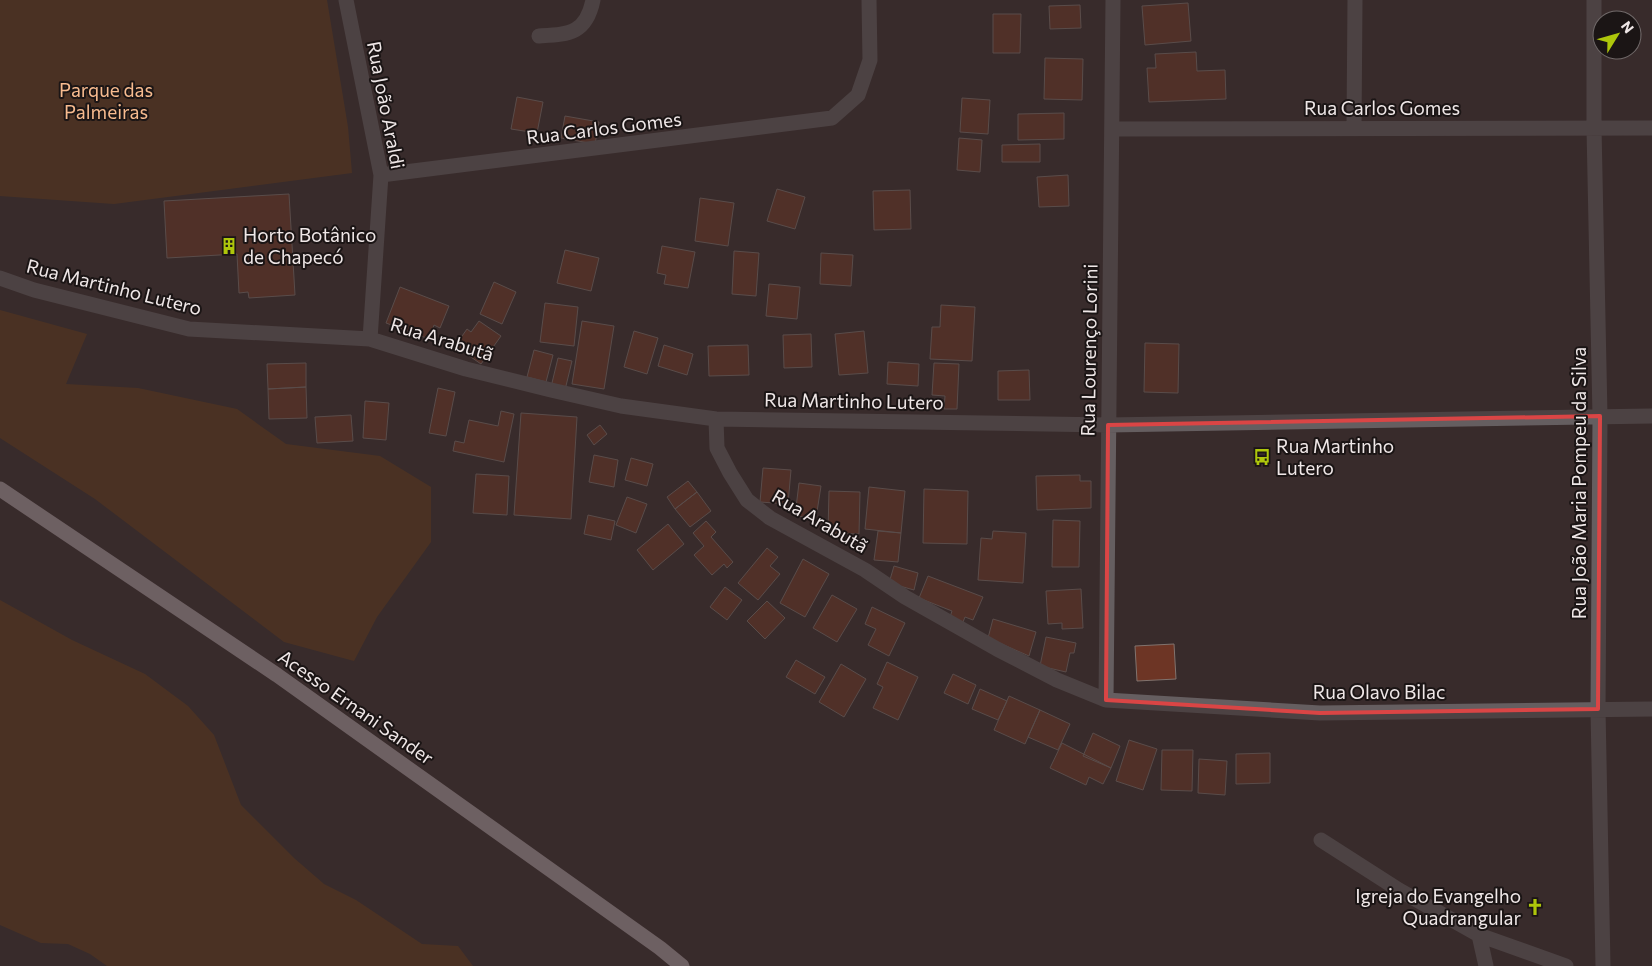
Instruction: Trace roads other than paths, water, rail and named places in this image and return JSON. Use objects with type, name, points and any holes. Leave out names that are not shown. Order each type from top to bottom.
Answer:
[{"type":"highway","name":"Acesso Ernani Sander","points":[[0,490],[277,675],[660,948],[682,966]]},
{"type":"street","name":"Rua João Araldi","points":[[346,0],[381,175],[370,339]]},
{"type":"street","points":[[539,36],[569,34],[582,26],[593,0]]},
{"type":"street","name":"Rua Carlos Gomes","points":[[381,175],[832,118],[858,95],[870,60],[869,0]]},
{"type":"street","name":"Rua Lourenço Lorini","points":[[1106,700],[1113,0]]},
{"type":"street","points":[[1354,127],[1355,0]]},
{"type":"street","name":"Rua João Maria Pompeu da Silva","points":[[1594,0],[1594,128],[1600,416],[1598,709],[1603,966]]},
{"type":"street","name":"Rua Carlos Gomes","points":[[1112,129],[1354,127],[1652,128]]},
{"type":"street","name":"Rua Martinho Lutero","points":[[0,278],[34,290],[189,329],[370,339]]},
{"type":"street","name":"Rua Arabutã","points":[[370,339],[466,369],[621,406],[716,418],[717,448],[730,473],[747,500],[770,518],[856,565],[905,597],[996,649],[1057,680],[1106,700]]},
{"type":"street","name":"Rua Martinho Lutero","points":[[716,418],[1108,425],[1652,416]]},
{"type":"street","name":"Rua Olavo Bilac","points":[[1106,700],[1320,713],[1652,709]]},
{"type":"street","points":[[1321,840],[1399,890],[1479,935],[1566,966]]},
{"type":"street","points":[[1479,935],[1486,966]]},
{"type":"place","name":"Horto Botânico de Chapecó","points":[[229,246]]},
{"type":"place","name":"Rua Martinho Lutero","points":[[1262,457]]},
{"type":"place","name":"Igreja do Evangelho Quadrangular","points":[[1535,907]]},
{"type":"park label","name":"Parque das Palmeiras","points":[[106,101]]}]
